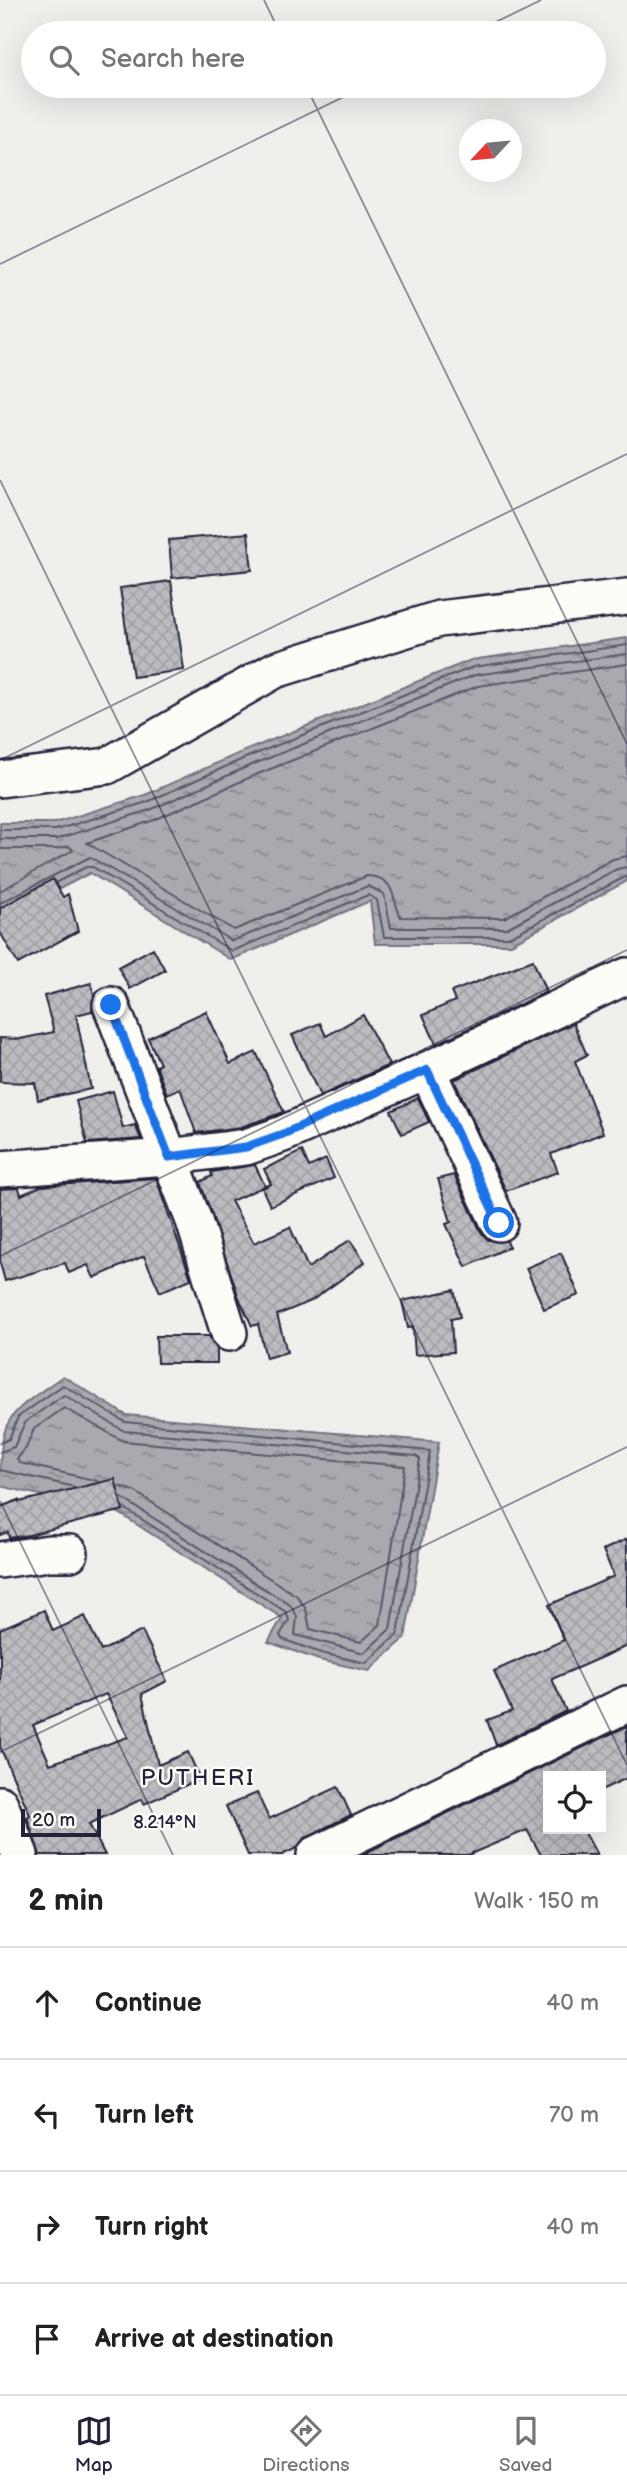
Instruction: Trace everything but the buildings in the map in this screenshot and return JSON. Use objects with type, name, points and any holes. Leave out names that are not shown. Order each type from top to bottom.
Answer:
[{"type":"street","points":[[0,779],[107,766],[275,670],[439,619],[627,597]]},
{"type":"street","points":[[0,1168],[169,1157],[246,1147],[283,1134],[427,1070],[627,976]]},
{"type":"street","points":[[111,1005],[194,1221],[229,1333]]},
{"type":"street","points":[[427,1070],[499,1223]]},
{"type":"street","points":[[0,1560],[70,1553]]},
{"type":"street","points":[[315,1855],[627,1704]]},
{"type":"street","points":[[0,1804],[20,1855]]},
{"type":"water","points":[[627,638],[627,881],[511,944],[375,944],[370,901],[231,960],[90,873],[0,920],[0,823],[55,823],[145,795],[242,752],[471,660]]},
{"type":"water","points":[[63,1376],[126,1415],[439,1442],[405,1638],[369,1671],[319,1660],[268,1642],[282,1618],[119,1513],[0,1486],[2,1444],[10,1419],[18,1409]]},
{"type":"district","name":"PUTHERI","points":[[198,1778]]},
{"type":"route","points":[[111,1005],[169,1157],[246,1147],[283,1134],[427,1070],[499,1223]]}]
